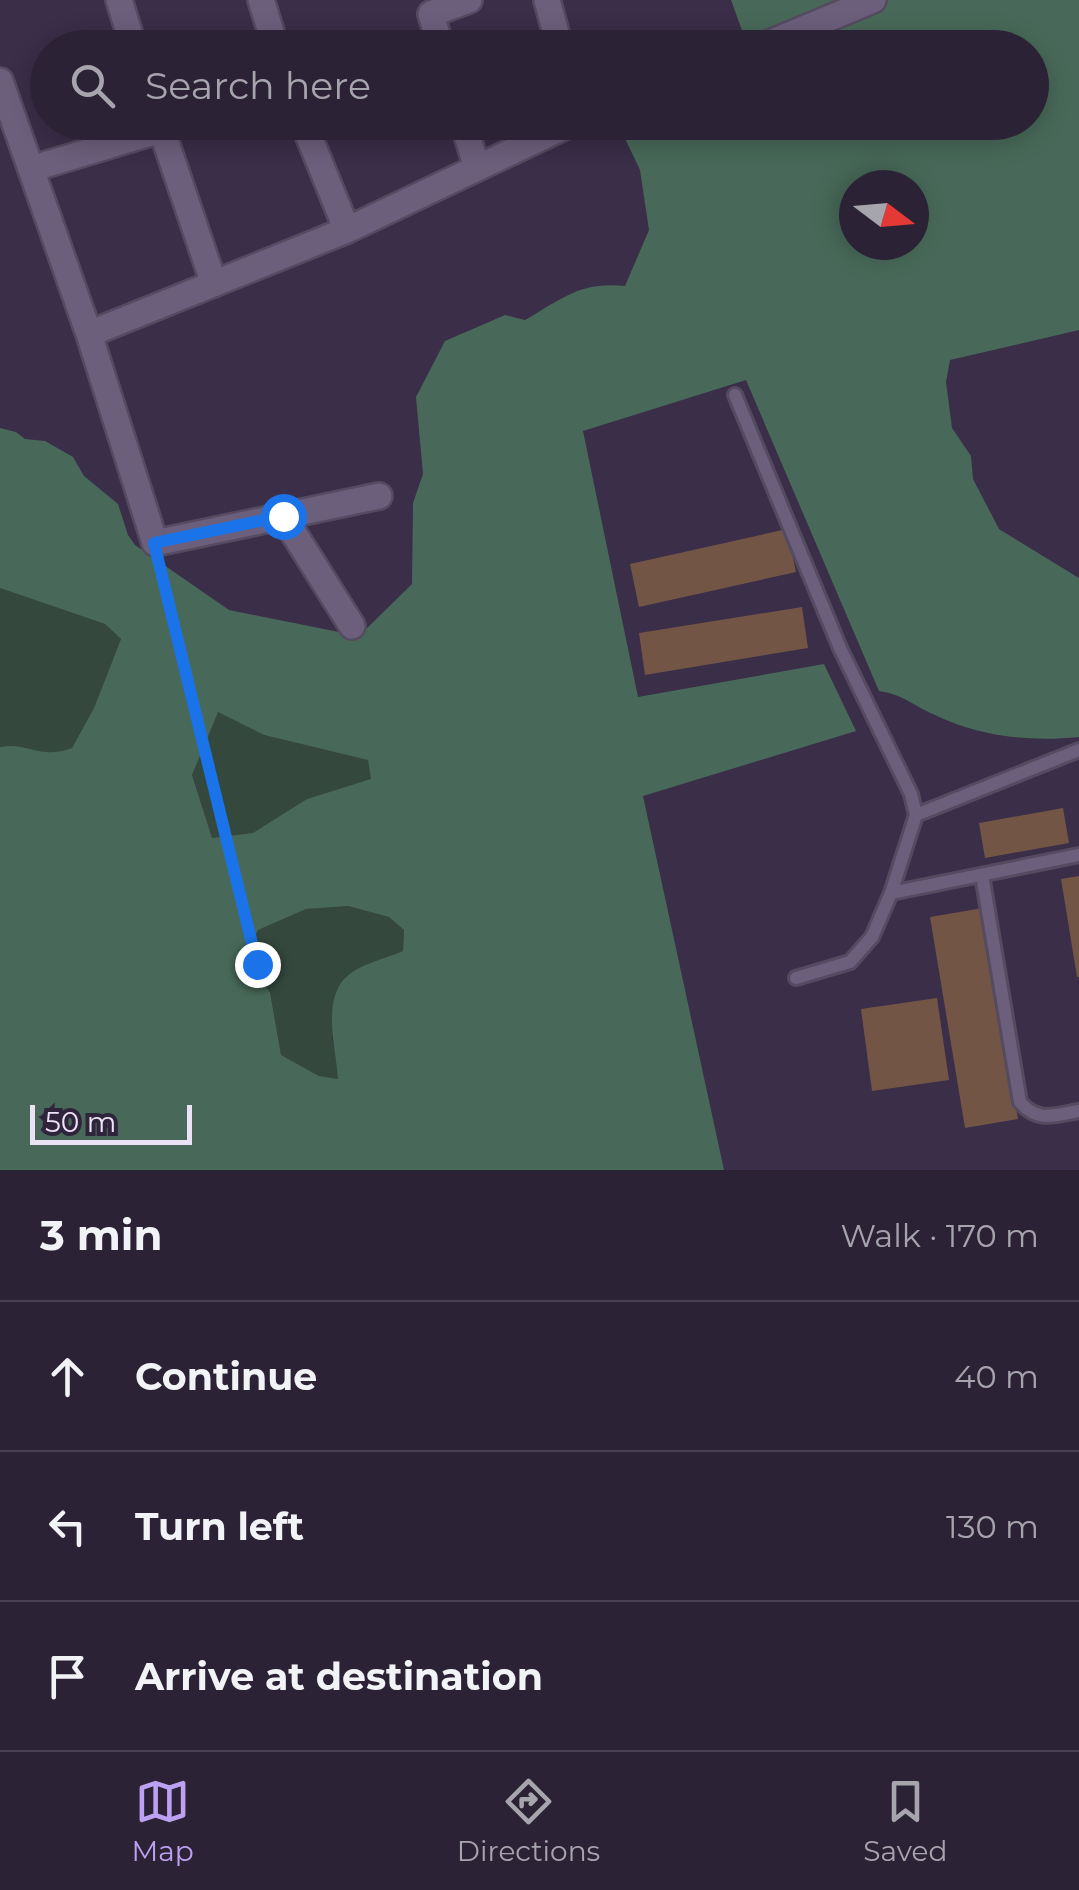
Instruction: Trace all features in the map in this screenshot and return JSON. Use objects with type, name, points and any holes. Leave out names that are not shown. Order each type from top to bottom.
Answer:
[{"type":"street","points":[[119,0],[128,30]]},
{"type":"street","points":[[261,0],[270,30]]},
{"type":"street","points":[[430,7],[469,0]]},
{"type":"street","points":[[548,0],[556,30]]},
{"type":"street","points":[[801,30],[873,0]]},
{"type":"street","points":[[0,81],[90,334],[154,543],[379,496]]},
{"type":"street","points":[[31,169],[118,140]]},
{"type":"street","points":[[165,140],[214,284]]},
{"type":"street","points":[[310,140],[347,230]]},
{"type":"street","points":[[468,140],[476,168]]},
{"type":"street","points":[[90,334],[347,230],[536,140]]},
{"type":"street","points":[[283,516],[352,626]]},
{"type":"lane","points":[[734,395],[840,648],[911,794],[916,815],[891,893],[872,936],[850,962],[796,978]]},
{"type":"lane","points":[[916,815],[1079,750]]},
{"type":"lane","points":[[891,893],[1079,855]]},
{"type":"lane","points":[[982,874],[1020,1102],[1029,1113],[1042,1118],[1079,1111]]},
{"type":"path","points":[[154,543],[257,964]]},
{"type":"green space","points":[[731,0],[1079,0],[1079,330],[950,360],[946,382],[952,428],[971,456],[973,479],[999,529],[1079,578],[1079,737],[1043,739],[988,733],[879,691],[746,380],[583,431],[638,697],[824,664],[856,731],[643,796],[724,1170],[0,1170],[0,747],[42,752],[72,748],[94,708],[121,639],[105,624],[0,588],[0,428],[25,439],[45,441],[73,457],[84,476],[118,504],[135,545],[229,610],[359,636],[412,584],[413,503],[423,474],[416,397],[445,341],[505,315],[525,320],[584,289],[625,286],[649,230],[640,170],[626,140],[1049,140],[1049,30],[742,30]],"holes":[[[218,712],[264,735],[368,760],[371,779],[307,799],[253,833],[212,838],[192,775]],[[348,906],[389,917],[404,930],[403,951],[357,969],[345,978],[334,1000],[332,1027],[338,1079],[319,1076],[281,1055],[270,992],[244,961],[258,930],[306,909]]]},
{"type":"green space","points":[[0,588],[105,624],[121,639],[94,708],[72,748],[42,752],[0,747]]},
{"type":"green space","points":[[217,711],[264,735],[369,760],[371,780],[307,799],[253,833],[212,839],[192,775]]},
{"type":"green space","points":[[348,906],[389,917],[404,930],[403,951],[346,976],[332,1037],[339,1079],[319,1076],[281,1055],[270,992],[244,960],[258,930],[306,909]]},
{"type":"building","points":[[787,529],[796,572],[639,607],[630,564]]},
{"type":"building","points":[[802,607],[808,648],[645,675],[639,633]]},
{"type":"building","points":[[1063,808],[1069,843],[985,858],[979,823]]},
{"type":"building","points":[[1079,876],[1079,977],[1077,977],[1061,879]]},
{"type":"building","points":[[983,908],[1018,1119],[965,1128],[930,917]]},
{"type":"building","points":[[937,998],[949,1080],[872,1091],[861,1009]]},
{"type":"route","points":[[257,964],[154,543],[283,516]]}]
